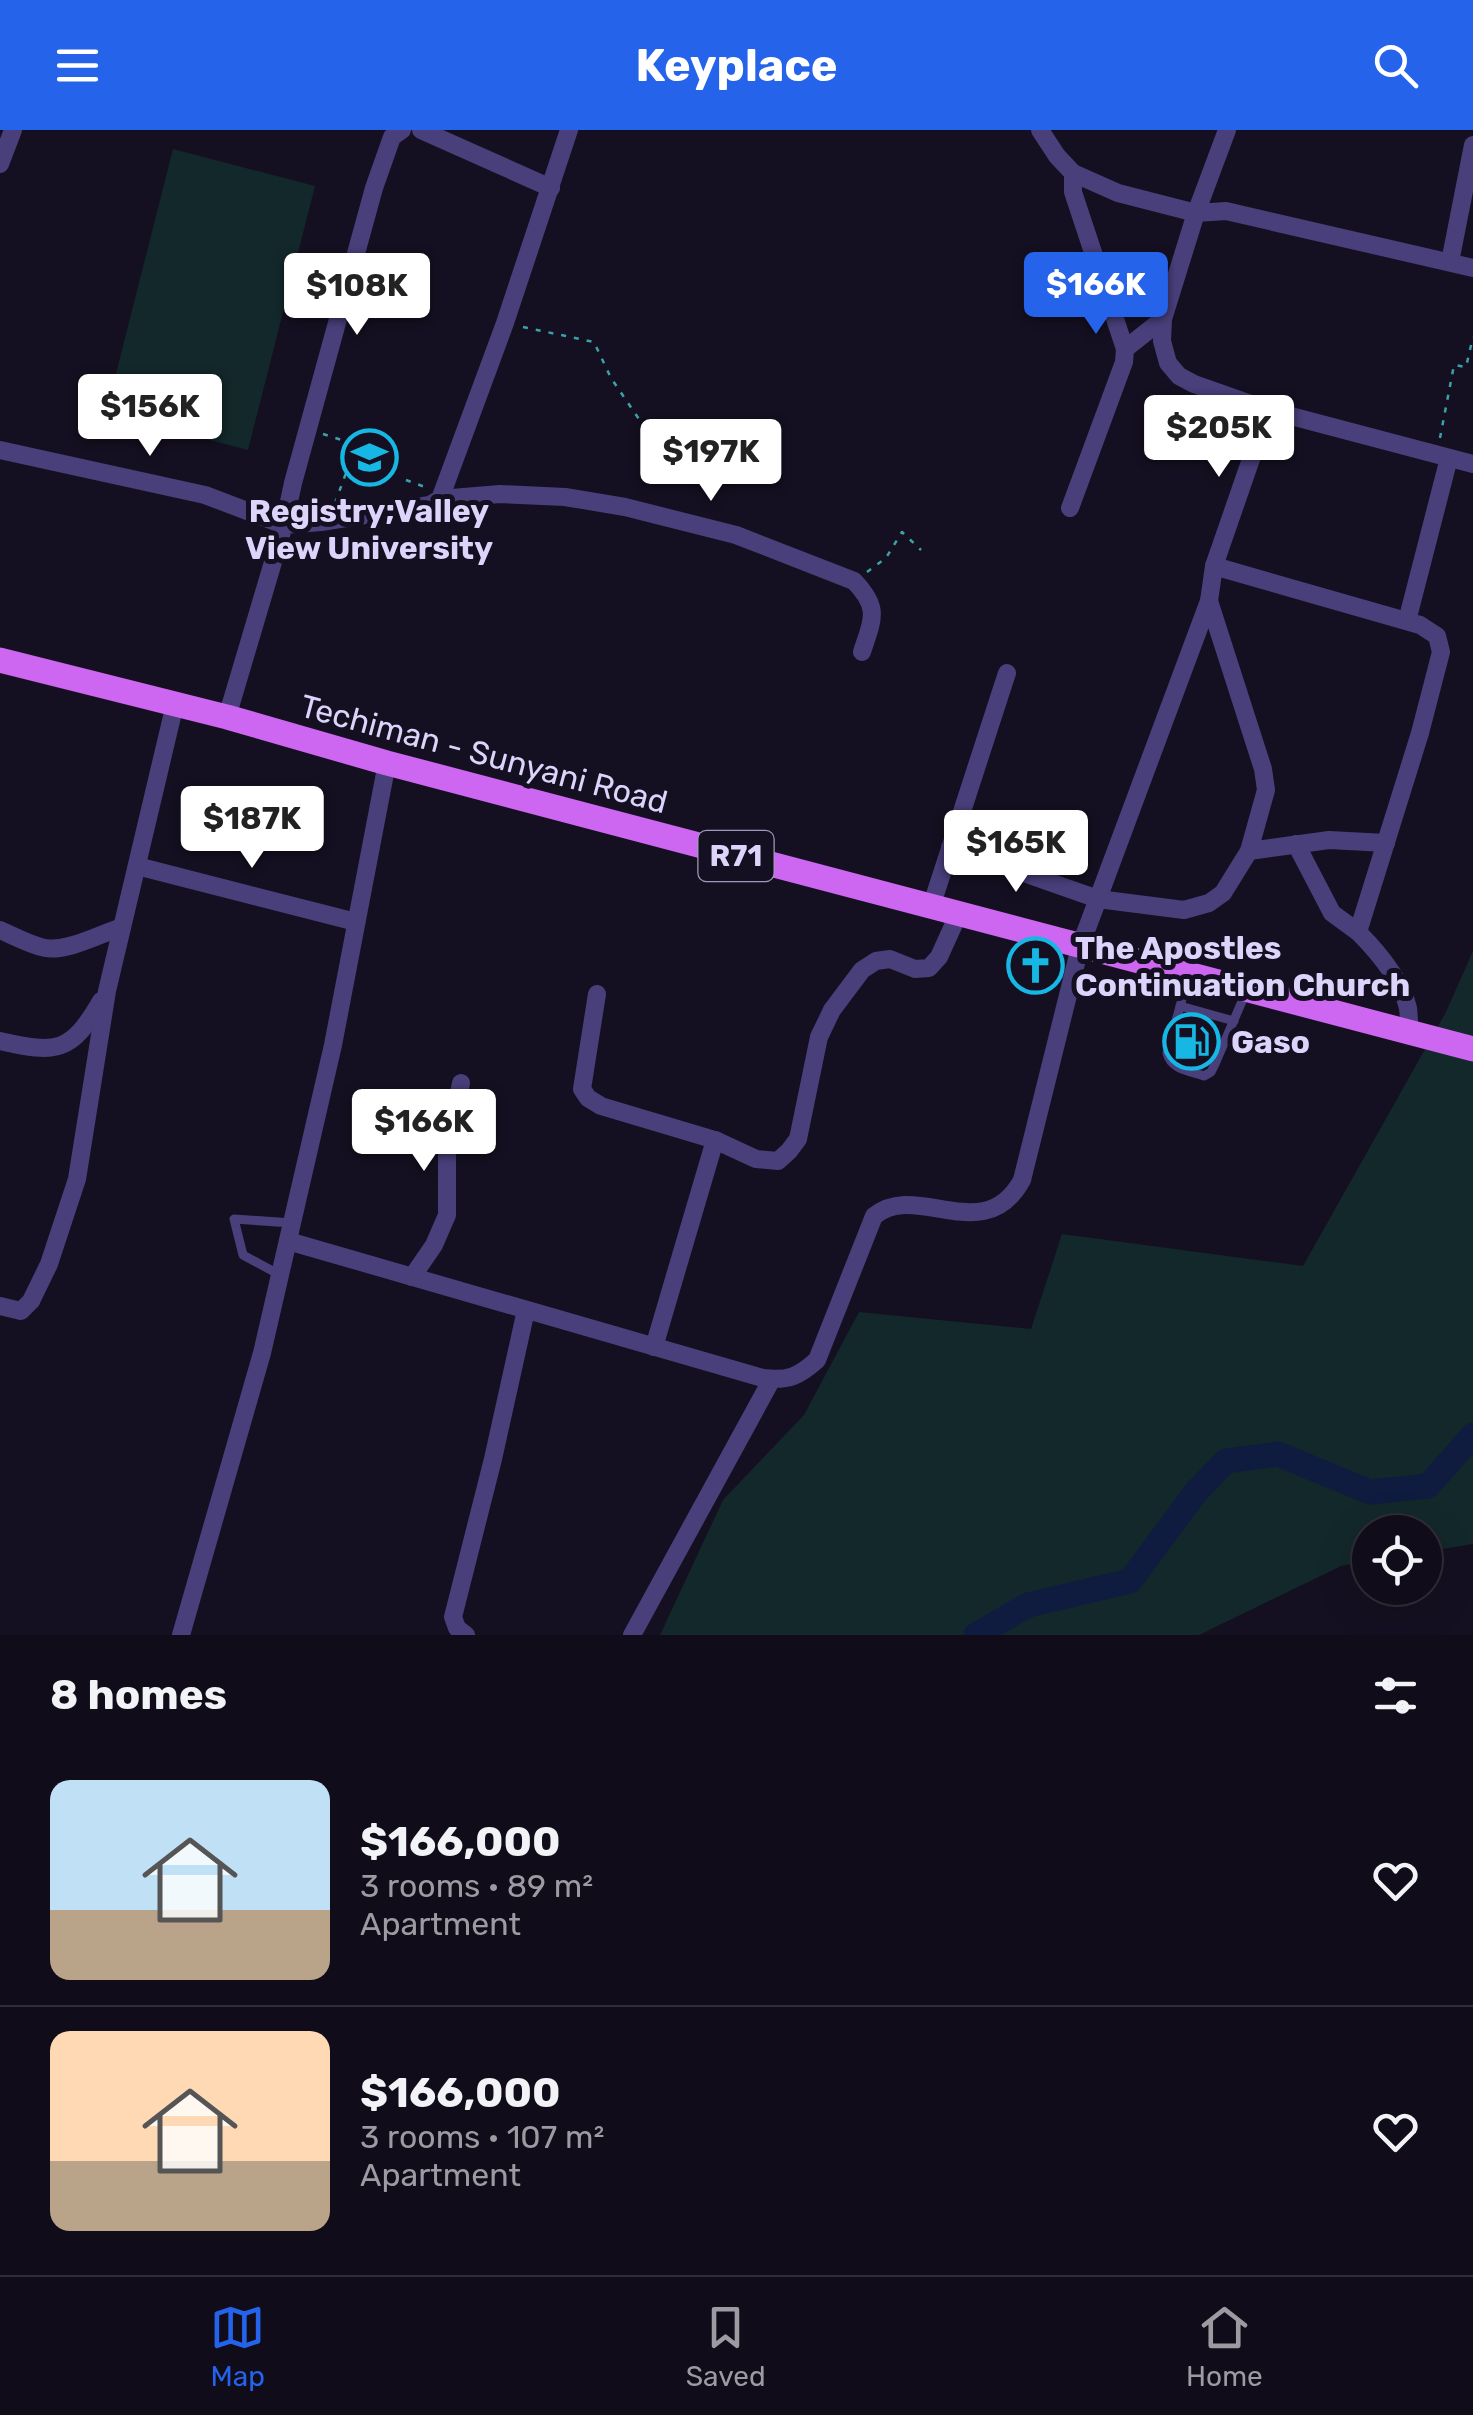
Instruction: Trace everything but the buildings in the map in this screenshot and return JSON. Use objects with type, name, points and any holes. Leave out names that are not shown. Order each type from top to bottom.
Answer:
[{"type":"main road","name":"Techiman - Sunyani Road","points":[[0,660],[1473,1050]]},
{"type":"street","points":[[1,159],[13,130]]},
{"type":"street","points":[[227,717],[284,525],[374,188],[392,136],[402,130]]},
{"type":"street","points":[[420,130],[551,188]]},
{"type":"street","points":[[440,500],[570,130]]},
{"type":"street","points":[[1040,130],[1074,173],[1118,193],[1196,213],[1226,211],[1473,268]]},
{"type":"street","points":[[1227,130],[1163,319],[1162,341],[1168,364],[1179,376],[1268,410],[1473,464]]},
{"type":"street","points":[[1450,262],[1473,145]]},
{"type":"street","points":[[1070,508],[1124,362],[1124,349],[1073,192],[1074,173]]},
{"type":"street","points":[[1124,349],[1163,319]]},
{"type":"street","points":[[290,1232],[412,1277],[772,1380],[784,1381],[818,1360],[874,1216],[884,1208],[900,1204],[978,1213],[1002,1205],[1015,1194],[1022,1180],[1080,947],[1209,601],[1214,566],[1268,410]]},
{"type":"street","points":[[0,450],[205,495],[284,525],[500,494],[565,496],[625,507],[736,535],[854,581],[868,596],[874,613],[862,652]]},
{"type":"street","points":[[1407,621],[1443,456]]},
{"type":"street","points":[[293,483],[301,506],[324,522]]},
{"type":"street","points":[[1214,566],[1420,625],[1438,636],[1440,652],[1420,733],[1358,932]]},
{"type":"street","points":[[950,847],[1098,899],[1184,910],[1209,903],[1223,892],[1249,851],[1266,790],[1209,601]]},
{"type":"street","points":[[930,908],[1007,673]]},
{"type":"street","points":[[0,1306],[21,1311],[31,1301],[49,1264],[77,1179],[108,991],[174,704]]},
{"type":"street","points":[[182,1635],[262,1354],[333,1045],[386,763]]},
{"type":"street","points":[[1249,851],[1352,840],[1386,843]]},
{"type":"street","points":[[1296,844],[1332,913],[1378,952],[1397,982],[1408,1007],[1410,1034]]},
{"type":"street","points":[[137,866],[356,922]]},
{"type":"street","points":[[598,994],[582,1089],[588,1098],[602,1106],[715,1140],[756,1159],[778,1161],[798,1139],[819,1037],[832,1010],[862,970],[876,961],[929,968],[939,957],[958,915]]},
{"type":"street","points":[[0,930],[44,948],[66,949],[122,928]]},
{"type":"street","points":[[0,1041],[52,1049],[70,1043],[87,1026],[108,991]]},
{"type":"street","points":[[412,1277],[434,1245],[447,1215],[446,1151],[461,1083]]},
{"type":"street","points":[[654,1347],[715,1140]]},
{"type":"street","points":[[466,1635],[453,1618],[526,1310]]},
{"type":"street","points":[[632,1635],[772,1380]]},
{"type":"lane","points":[[1188,976],[1167,1053],[1175,1066],[1204,1076],[1211,1072],[1247,991]]},
{"type":"lane","points":[[1180,1006],[1234,1020]]},
{"type":"lane","points":[[280,1275],[243,1256],[234,1219],[290,1232]]},
{"type":"path","points":[[505,324],[594,342],[669,478]]},
{"type":"path","points":[[1443,456],[1454,365],[1466,368],[1473,338]]},
{"type":"path","points":[[308,429],[345,442]]},
{"type":"path","points":[[324,522],[350,462]]},
{"type":"path","points":[[406,480],[435,490],[440,500]]},
{"type":"path","points":[[854,581],[886,558],[902,532],[921,550]]},
{"type":"green space","points":[[173,149],[315,186],[248,450],[106,413]]},
{"type":"green space","points":[[1473,951],[1473,1544],[1442,1549],[1442,1515],[1352,1515],[1352,1564],[1199,1635],[660,1635],[723,1500],[804,1415],[859,1312],[1031,1329],[1062,1234],[1303,1266],[1446,1012]]},
{"type":"waterway","points":[[976,1635],[1028,1605],[1130,1581],[1196,1492],[1226,1461],[1278,1454],[1370,1492],[1428,1486],[1473,1435]]},
{"type":"place","name":"Registry;Valley View University","points":[[369,457]]},
{"type":"place","name":"The Apostles Continuation Church","points":[[1036,966]]},
{"type":"place","name":"Gaso","points":[[1192,1042]]}]
